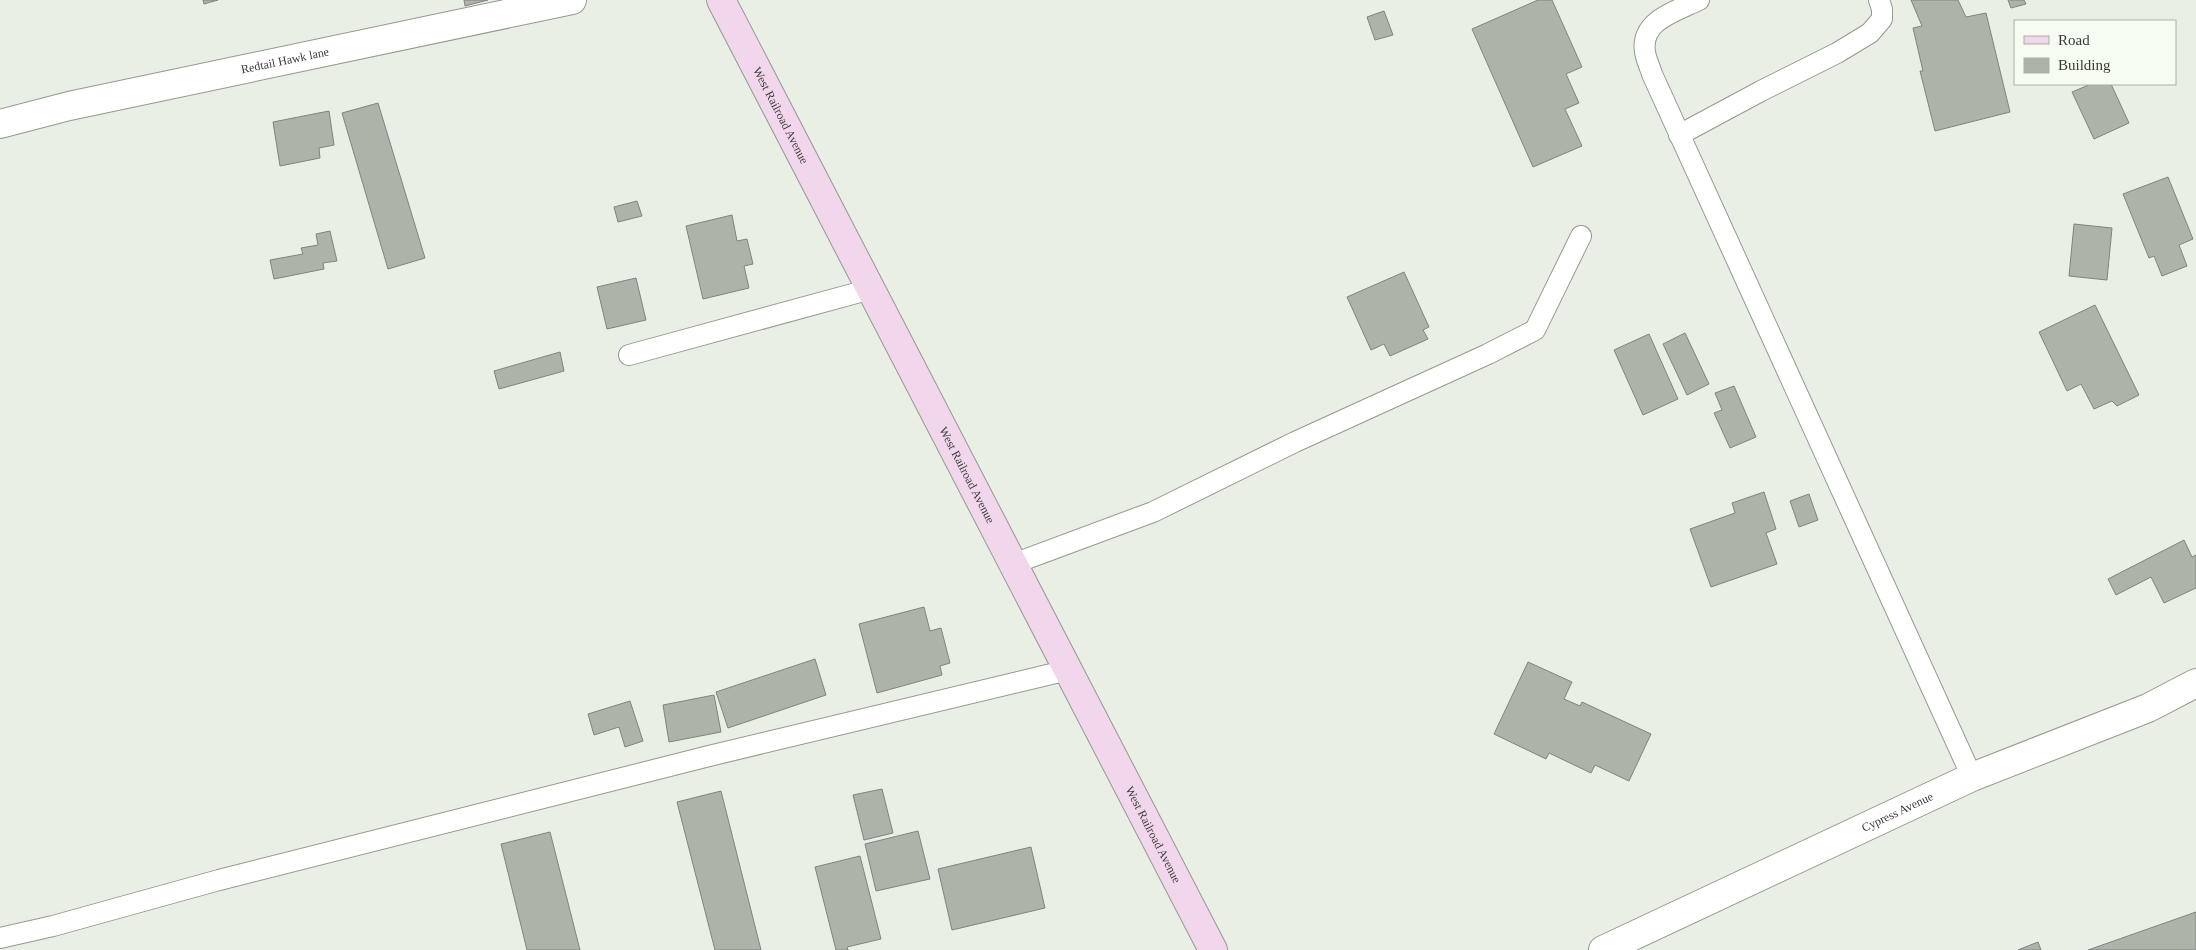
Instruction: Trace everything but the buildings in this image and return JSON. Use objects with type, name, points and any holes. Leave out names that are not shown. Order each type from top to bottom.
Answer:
[{"type":"main road","name":"West Railroad Avenue","points":[[721,0],[1212,950]]},
{"type":"street","name":"Redtail Hawk lane","points":[[0,124],[79,104],[572,0]]},
{"type":"street","name":"Cypress Avenue","points":[[1606,949],[1972,777],[2148,708],[2196,683]]},
{"type":"lane","points":[[1699,0],[1657,21],[1649,28],[1645,51],[1652,74],[1972,777]]},
{"type":"lane","points":[[1679,135],[1837,53],[1870,33],[1882,19],[1882,9],[1879,0]]},
{"type":"lane","points":[[1013,564],[1153,512],[1295,442],[1488,354],[1535,330],[1581,236]]},
{"type":"lane","points":[[629,355],[871,289]]},
{"type":"lane","points":[[0,938],[53,926],[218,880],[709,756],[1068,670]]}]
